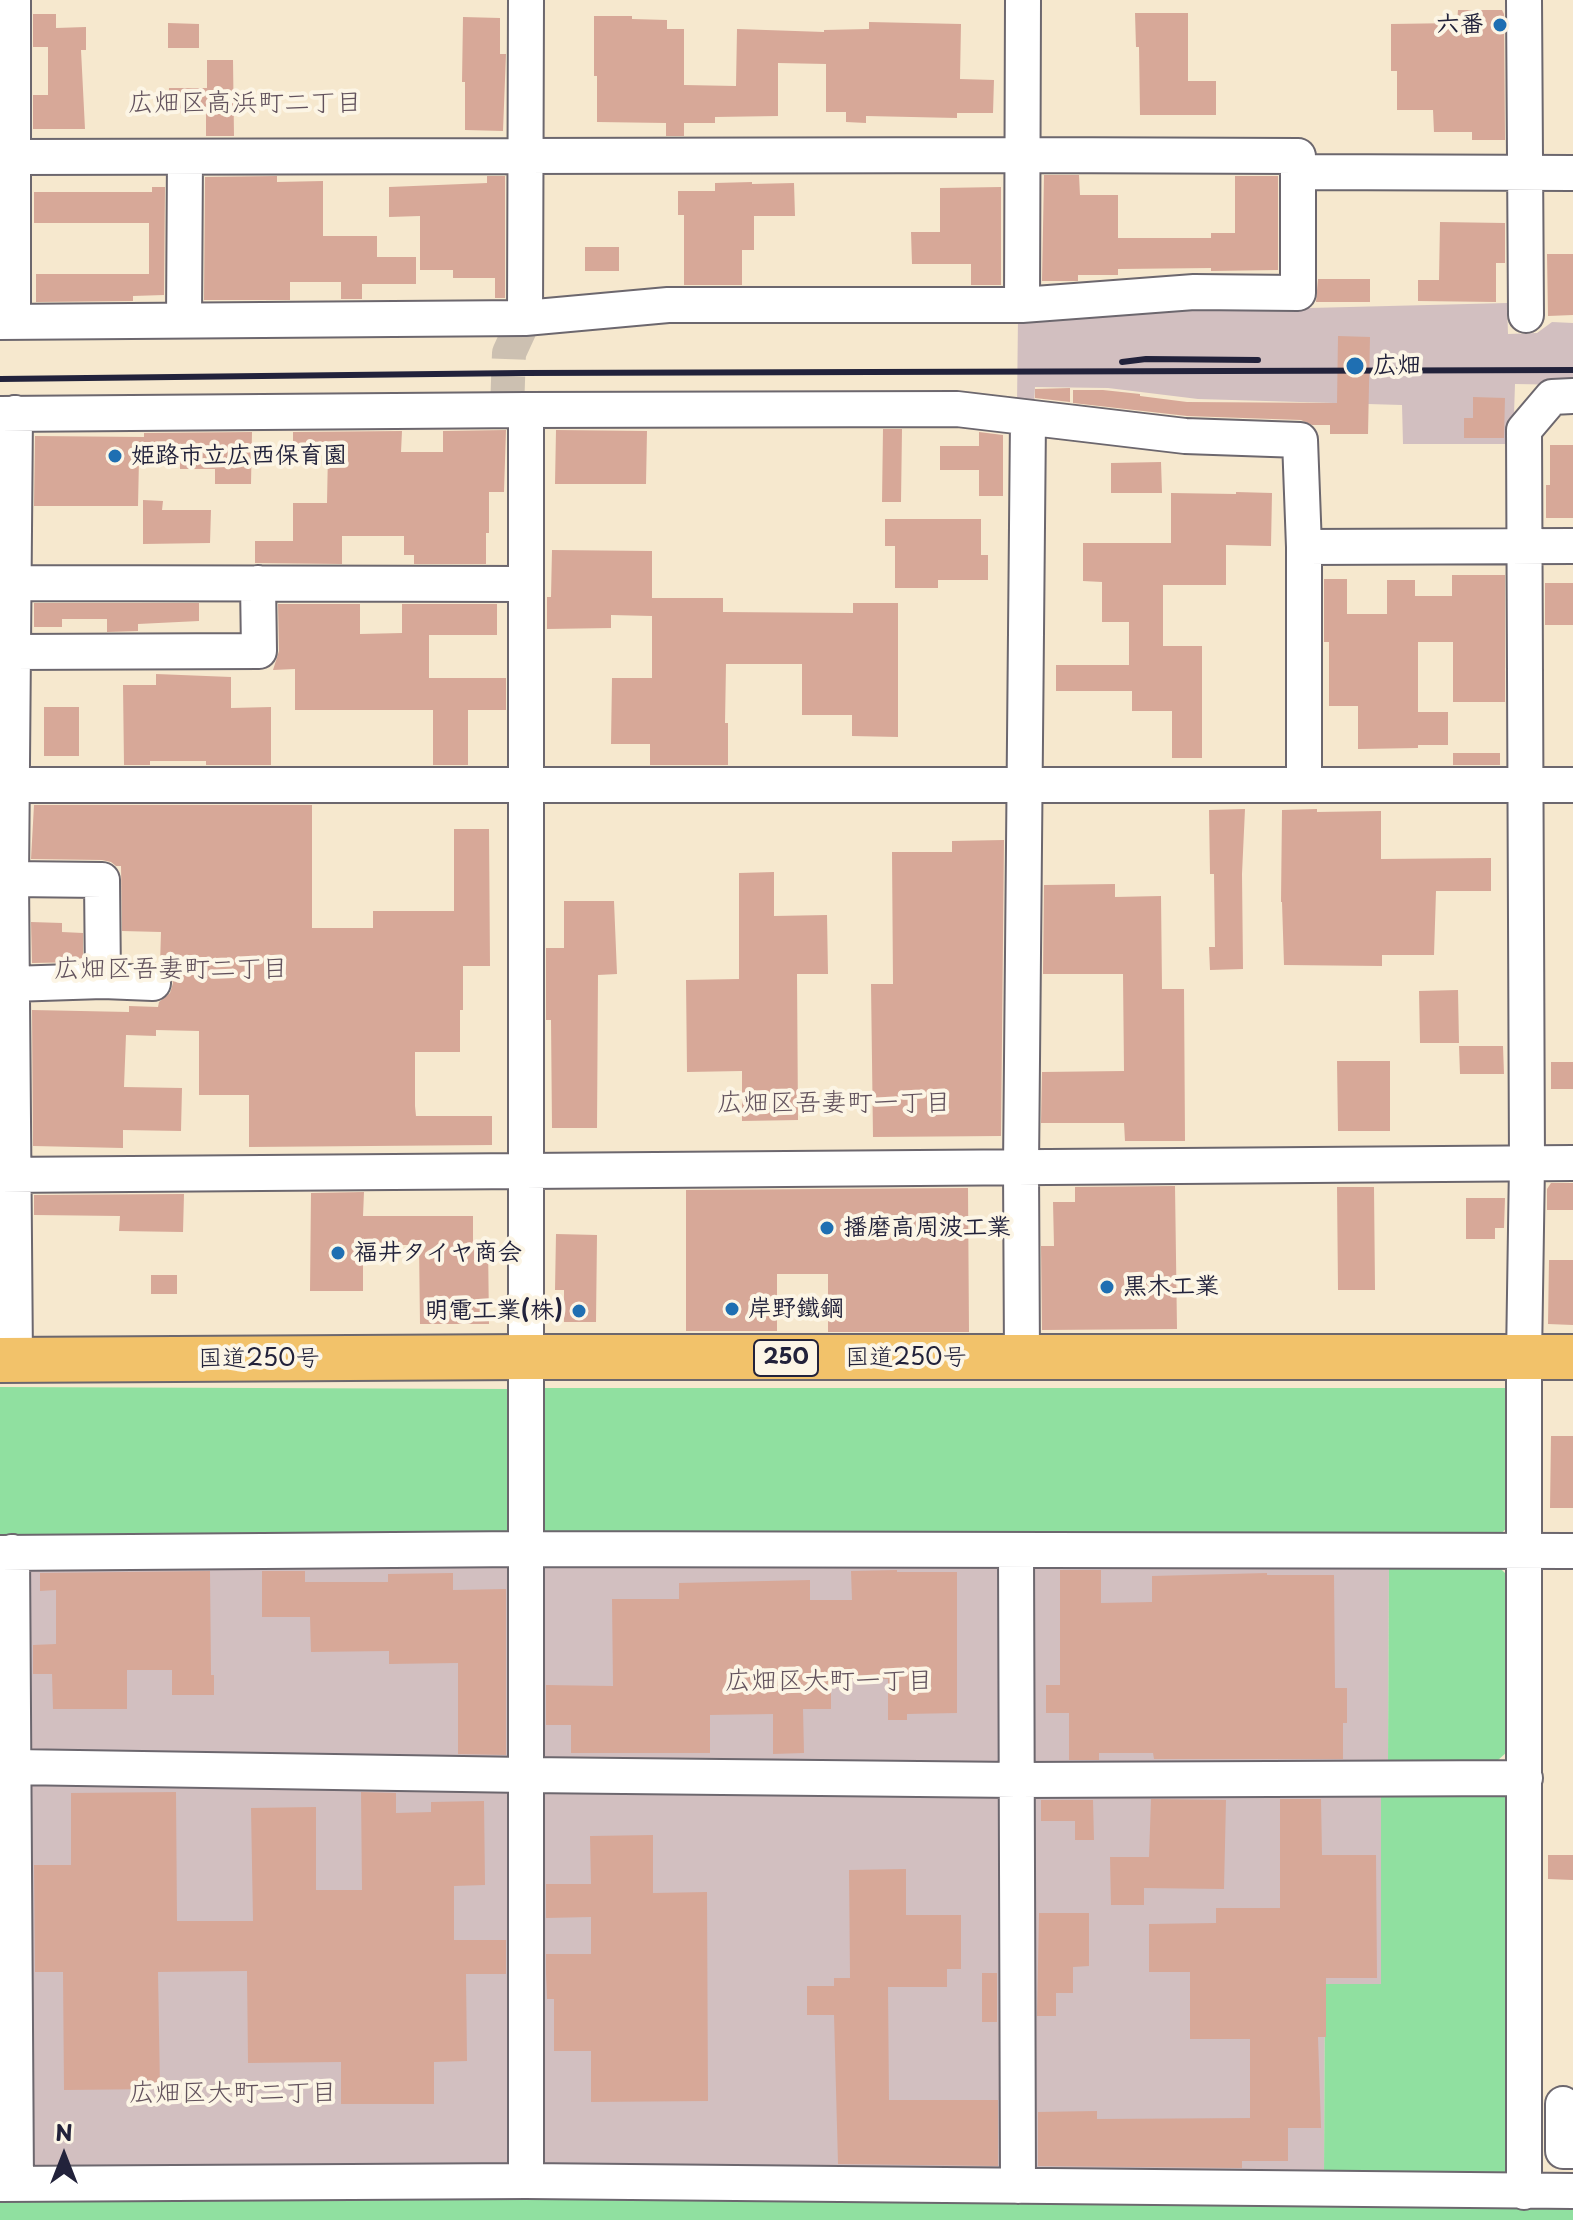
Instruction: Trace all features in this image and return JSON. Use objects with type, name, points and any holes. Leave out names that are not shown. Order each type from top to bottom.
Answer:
[{"type":"highway","name":"国道250号","points":[[8,1360],[1573,1357]]},
{"type":"street","points":[[13,0],[13,157],[7,321],[525,318],[668,305],[1022,305],[1194,292],[1298,293],[1298,156],[13,157]]},
{"type":"street","points":[[525,318],[526,0]]},
{"type":"street","points":[[1022,305],[1023,0]]},
{"type":"street","points":[[1524,0],[1526,315]]},
{"type":"street","points":[[184,320],[185,157]]},
{"type":"street","points":[[1299,172],[1573,173]]},
{"type":"street","points":[[1524,2192],[1524,1358],[1527,1164],[1524,430],[1552,397],[1573,396]]},
{"type":"street","points":[[8,1360],[6,1175],[11,879],[5,785],[13,583],[7,413],[957,409],[1185,436],[1300,440],[1304,547],[1304,785]]},
{"type":"street","points":[[526,410],[526,2181]]},
{"type":"street","points":[[1022,1358],[1028,419]]},
{"type":"street","points":[[1304,547],[1573,546]]},
{"type":"street","points":[[13,583],[526,584]]},
{"type":"street","points":[[12,652],[259,651],[258,583]]},
{"type":"street","points":[[5,785],[1573,785]]},
{"type":"street","points":[[11,879],[102,880],[103,981]]},
{"type":"street","points":[[11,984],[153,983]]},
{"type":"street","points":[[6,1175],[1573,1163]]},
{"type":"street","points":[[1573,1551],[525,1549],[6,1552],[14,1767],[8,2184],[526,2181],[1573,2191]]},
{"type":"street","points":[[1016,1550],[1018,2186]]},
{"type":"street","points":[[14,1767],[1017,1780],[1525,1778]]},
{"type":"street","points":[[1524,2104],[1568,2104],[1563,2151],[1573,2151]]},
{"type":"shaded area","points":[[1310,302],[1310,308],[1507,303],[1508,334],[1537,333],[1552,322],[1573,323],[1573,385],[1515,384],[1513,444],[1403,444],[1402,405],[1198,399],[1108,388],[1035,387],[1034,405],[1017,405],[1018,317]]},
{"type":"shaded area","points":[[0,1564],[1389,1567],[1388,1762],[1381,1789],[1381,1984],[1325,1984],[1324,2176],[0,2174]]},
{"type":"green space","points":[[0,1387],[513,1389],[512,1528],[503,1538],[0,1539]]},
{"type":"green space","points":[[540,1388],[1507,1388],[1507,1528],[1497,1537],[550,1538],[540,1528]]},
{"type":"green space","points":[[1498,1566],[1507,1575],[1507,1752],[1498,1760],[1388,1762],[1389,1567]]},
{"type":"green space","points":[[1381,1789],[1497,1789],[1507,1799],[1507,2176],[1324,2176],[1325,1984],[1381,1984]]},
{"type":"green space","points":[[0,2195],[1573,2196],[1573,2220],[0,2220]]},
{"type":"building","points":[[1458,10],[1502,10],[1504,14],[1505,140],[1472,140],[1472,132],[1434,132],[1433,110],[1397,110],[1397,71],[1391,71],[1391,24],[1457,23]]},
{"type":"building","points":[[1135,13],[1188,13],[1188,81],[1216,81],[1216,115],[1140,115]]},
{"type":"building","points":[[33,14],[56,14],[56,28],[86,27],[86,50],[81,50],[85,129],[33,129],[33,95],[48,95],[48,47],[33,47]]},
{"type":"building","points":[[594,16],[667,20],[667,29],[684,29],[684,85],[736,86],[737,29],[824,32],[869,29],[869,22],[961,24],[960,79],[994,80],[993,113],[957,113],[957,118],[866,116],[866,123],[846,122],[846,112],[826,112],[826,64],[778,63],[778,116],[715,117],[715,123],[684,123],[684,136],[666,136],[666,123],[597,122]]},
{"type":"building","points":[[463,17],[500,18],[500,54],[506,54],[503,131],[465,130]]},
{"type":"building","points":[[168,23],[199,24],[199,48],[168,48]]},
{"type":"building","points":[[207,60],[233,60],[234,136],[206,136],[206,113],[168,112],[169,88],[207,88]]},
{"type":"building","points":[[1044,175],[1079,175],[1080,195],[1118,195],[1118,238],[1211,238],[1211,233],[1235,233],[1235,176],[1278,176],[1278,270],[1118,269],[1118,275],[1078,275],[1078,281],[1042,281]]},
{"type":"building","points":[[277,176],[277,182],[323,181],[323,236],[377,236],[377,257],[416,257],[416,284],[362,284],[362,299],[341,299],[341,282],[290,282],[290,300],[204,300],[205,177]]},
{"type":"building","points":[[487,176],[505,176],[505,298],[495,298],[495,278],[453,278],[453,270],[420,270],[420,216],[389,217],[389,187],[487,183]]},
{"type":"building","points":[[715,183],[794,183],[795,216],[754,216],[754,250],[742,250],[742,285],[684,285],[684,215],[678,215],[678,191],[715,191]]},
{"type":"building","points":[[152,187],[165,187],[164,295],[133,296],[133,301],[36,302],[36,274],[149,274],[149,223],[34,223],[34,192],[152,192]]},
{"type":"building","points":[[1001,187],[1001,285],[971,285],[971,264],[912,264],[911,232],[940,232],[940,188]]},
{"type":"building","points":[[1440,222],[1505,223],[1505,263],[1496,263],[1496,302],[1418,301],[1418,280],[1439,280]]},
{"type":"building","points":[[585,247],[619,247],[619,271],[585,271]]},
{"type":"building","points":[[1547,254],[1573,254],[1573,315],[1548,316]]},
{"type":"building","points":[[1318,279],[1370,279],[1370,302],[1316,302]]},
{"type":"building","points":[[1338,336],[1370,337],[1368,434],[1330,434],[1330,425],[1312,425],[1301,420],[1187,416],[1073,403],[1073,390],[1103,390],[1187,402],[1337,403]]},
{"type":"building","points":[[1070,388],[1070,402],[1035,398],[1035,389]]},
{"type":"building","points":[[1473,397],[1505,398],[1504,438],[1464,438],[1464,418],[1473,418]]},
{"type":"building","points":[[883,429],[902,429],[901,502],[882,502]]},
{"type":"building","points":[[506,430],[504,492],[489,492],[486,564],[414,564],[414,555],[404,555],[404,536],[342,536],[342,564],[255,563],[255,541],[293,541],[293,503],[327,503],[328,452],[293,452],[293,432],[402,431],[401,452],[443,452],[443,431]]},
{"type":"building","points":[[556,430],[647,431],[646,484],[555,484]]},
{"type":"building","points":[[252,432],[251,484],[215,484],[215,469],[180,469],[180,459],[139,459],[138,506],[34,506],[35,436],[144,437],[144,433]]},
{"type":"building","points":[[979,432],[1003,435],[1003,496],[979,496],[979,470],[940,470],[940,446],[979,446]]},
{"type":"building","points":[[1550,445],[1573,445],[1573,518],[1546,518]]},
{"type":"building","points":[[1161,462],[1162,493],[1111,493],[1111,463]]},
{"type":"building","points":[[1171,493],[1272,493],[1271,546],[1226,545],[1226,585],[1163,585],[1163,646],[1202,646],[1202,758],[1172,758],[1172,711],[1132,711],[1132,691],[1056,691],[1056,665],[1129,665],[1129,622],[1102,622],[1102,582],[1083,581],[1083,543],[1171,543]]},
{"type":"building","points":[[143,500],[163,501],[162,510],[211,510],[210,543],[143,544]]},
{"type":"building","points":[[885,519],[981,519],[981,555],[988,555],[988,580],[938,580],[938,588],[895,588],[895,546],[885,546]]},
{"type":"building","points":[[552,550],[652,551],[652,598],[723,598],[723,612],[853,613],[853,603],[898,603],[898,737],[852,736],[852,715],[802,715],[802,664],[726,664],[728,765],[650,765],[650,744],[611,744],[612,678],[652,678],[652,616],[611,615],[611,628],[547,629]]},
{"type":"building","points":[[1452,575],[1505,575],[1505,702],[1453,702],[1453,642],[1418,642],[1418,712],[1448,712],[1448,745],[1358,749],[1358,706],[1329,706],[1329,642],[1324,642],[1324,579],[1347,579],[1347,614],[1387,614],[1387,580],[1415,580],[1415,596],[1452,596]]},
{"type":"building","points":[[1545,583],[1573,583],[1573,625],[1545,625]]},
{"type":"building","points":[[34,603],[199,603],[199,621],[138,624],[138,631],[107,632],[107,619],[62,619],[62,627],[34,627]]},
{"type":"building","points":[[278,604],[360,604],[360,634],[402,633],[402,604],[497,604],[497,635],[429,635],[429,678],[506,678],[506,710],[468,710],[468,765],[433,765],[433,710],[295,710],[295,669],[273,670],[279,651]]},
{"type":"building","points":[[156,674],[231,677],[231,708],[271,707],[271,765],[150,761],[150,765],[124,765],[123,685],[156,685]]},
{"type":"building","points":[[44,707],[79,707],[79,756],[44,756]]},
{"type":"building","points":[[1453,753],[1500,753],[1500,765],[1453,765]]},
{"type":"building","points":[[34,805],[312,805],[312,928],[373,928],[373,911],[454,911],[454,829],[489,829],[490,966],[463,966],[460,1052],[415,1052],[415,1106],[416,1116],[492,1116],[492,1145],[249,1147],[249,1095],[199,1095],[199,1031],[156,1030],[156,1036],[126,1035],[124,1087],[182,1088],[181,1131],[123,1130],[123,1148],[33,1146],[32,1010],[129,1012],[129,1006],[158,1007],[159,1002],[170,993],[173,983],[170,973],[160,965],[161,932],[122,931],[121,866],[102,860],[31,859]]},
{"type":"building","points":[[1245,809],[1243,969],[1210,970],[1209,947],[1215,947],[1209,810]]},
{"type":"building","points":[[1317,809],[1317,812],[1381,811],[1381,859],[1491,858],[1491,891],[1436,891],[1434,955],[1382,955],[1382,966],[1284,965],[1282,810]]},
{"type":"building","points":[[1004,840],[1001,1136],[873,1137],[871,984],[893,984],[892,852],[952,852],[952,841]]},
{"type":"building","points":[[774,872],[774,916],[827,915],[828,974],[797,974],[798,1120],[742,1121],[742,1071],[687,1072],[686,980],[739,979],[739,873]]},
{"type":"building","points":[[1115,884],[1115,897],[1161,896],[1162,989],[1184,989],[1185,1141],[1125,1141],[1124,1123],[1041,1123],[1042,1072],[1124,1071],[1123,974],[1043,974],[1044,885]]},
{"type":"building","points":[[564,901],[614,901],[617,974],[598,975],[597,1128],[552,1128],[551,1020],[546,1020],[546,948],[564,948]]},
{"type":"building","points":[[31,922],[62,923],[62,932],[83,933],[83,962],[32,963]]},
{"type":"building","points":[[1458,990],[1459,1043],[1420,1043],[1419,991]]},
{"type":"building","points":[[1459,1046],[1503,1046],[1504,1074],[1460,1074]]},
{"type":"building","points":[[1337,1061],[1390,1061],[1390,1131],[1338,1131]]},
{"type":"building","points":[[1551,1062],[1573,1062],[1573,1089],[1551,1089]]},
{"type":"building","points":[[1551,1183],[1573,1183],[1573,1210],[1547,1210],[1547,1189]]},
{"type":"building","name":"黒木工業","points":[[1175,1186],[1177,1329],[1042,1330],[1041,1246],[1054,1246],[1053,1202],[1075,1202],[1075,1187]]},
{"type":"building","points":[[1337,1187],[1374,1187],[1375,1290],[1338,1290]]},
{"type":"building","name":"播磨高周波工業","points":[[968,1188],[969,1332],[828,1332],[828,1274],[777,1274],[777,1331],[686,1331],[686,1190]]},
{"type":"building","points":[[364,1192],[363,1216],[473,1216],[473,1243],[488,1243],[489,1324],[420,1324],[419,1245],[363,1245],[363,1291],[310,1291],[311,1193]]},
{"type":"building","points":[[184,1194],[183,1232],[119,1231],[120,1216],[34,1215],[34,1195]]},
{"type":"building","points":[[1466,1198],[1505,1198],[1504,1228],[1495,1228],[1495,1239],[1466,1239]]},
{"type":"building","points":[[556,1234],[597,1235],[596,1322],[564,1322],[564,1290],[555,1290]]},
{"type":"building","points":[[1549,1260],[1573,1260],[1573,1325],[1548,1324]]},
{"type":"building","points":[[151,1275],[177,1275],[177,1294],[151,1294]]},
{"type":"building","points":[[1551,1436],[1573,1436],[1573,1508],[1550,1508]]},
{"type":"building","points":[[1060,1570],[1101,1570],[1101,1603],[1152,1602],[1152,1576],[1334,1575],[1335,1688],[1347,1688],[1343,1759],[1154,1759],[1153,1753],[1099,1753],[1099,1760],[1069,1760],[1069,1713],[1046,1713],[1046,1685],[1060,1685]]},
{"type":"building","points":[[210,1571],[214,1695],[172,1695],[172,1670],[127,1670],[127,1709],[53,1709],[52,1674],[33,1674],[33,1645],[56,1644],[56,1590],[40,1591],[40,1573]]},
{"type":"building","points":[[262,1571],[305,1571],[305,1582],[388,1582],[388,1574],[453,1573],[453,1590],[506,1589],[506,1755],[458,1754],[458,1663],[389,1664],[389,1651],[311,1652],[310,1617],[262,1617]]},
{"type":"building","points":[[851,1571],[957,1572],[957,1713],[907,1714],[907,1720],[888,1720],[888,1679],[850,1679],[850,1683],[831,1683],[831,1709],[803,1709],[804,1753],[773,1754],[773,1714],[710,1715],[710,1753],[571,1753],[571,1725],[546,1725],[546,1685],[613,1686],[612,1599],[679,1599],[679,1583],[810,1580],[810,1600],[852,1600]]},
{"type":"building","points":[[176,1792],[177,1921],[253,1921],[251,1808],[316,1807],[316,1890],[362,1890],[361,1792],[396,1793],[396,1813],[431,1812],[431,1802],[484,1801],[485,1885],[454,1886],[454,1940],[506,1940],[506,1974],[466,1974],[467,2061],[434,2062],[434,2104],[341,2104],[341,2062],[248,2063],[247,1971],[158,1972],[160,2089],[64,2090],[63,1972],[35,1972],[34,1865],[71,1865],[71,1793]]},
{"type":"building","points":[[1151,1799],[1226,1800],[1224,1889],[1144,1888],[1144,1905],[1111,1905],[1110,1857],[1149,1857]]},
{"type":"building","points":[[1280,1799],[1321,1799],[1322,1855],[1376,1855],[1377,1978],[1326,1978],[1326,2037],[1318,2037],[1321,2128],[1288,2128],[1288,2161],[1242,2161],[1242,2168],[1038,2166],[1038,2112],[1097,2111],[1097,2119],[1250,2118],[1250,2039],[1190,2039],[1190,1972],[1149,1972],[1149,1924],[1216,1923],[1216,1908],[1280,1908]]},
{"type":"building","points":[[1041,1800],[1093,1800],[1094,1840],[1075,1840],[1075,1821],[1041,1821]]},
{"type":"building","points":[[653,1835],[653,1893],[707,1892],[708,2101],[591,2102],[591,2051],[554,2051],[554,1999],[547,1999],[546,1954],[591,1954],[591,1917],[546,1918],[546,1884],[591,1884],[590,1836]]},
{"type":"building","points":[[1548,1855],[1573,1855],[1573,1880],[1548,1879]]},
{"type":"building","points":[[906,1869],[906,1915],[961,1915],[961,1969],[947,1969],[947,1987],[888,1987],[889,2100],[998,2100],[998,2166],[838,2164],[834,2015],[807,2015],[807,1986],[834,1986],[834,1978],[850,1978],[849,1870]]},
{"type":"building","points":[[1039,1913],[1089,1913],[1089,1966],[1073,1967],[1073,1993],[1056,1993],[1056,2016],[1037,2016]]},
{"type":"building","points":[[982,1973],[997,1973],[997,2022],[982,2022]]},
{"type":"tunnel","points":[[507,410],[509,353],[525,318]]},
{"type":"railway","points":[[1122,362],[1146,359],[1258,360]]},
{"type":"railway","points":[[0,379],[523,373],[1573,370]]},
{"type":"place","name":"六番","points":[[1500,25]]},
{"type":"place","name":"広畑","points":[[1355,366]]},
{"type":"place","name":"姫路市立広西保育園","points":[[115,456]]},
{"type":"place","name":"播磨高周波工業","points":[[827,1228]]},
{"type":"place","name":"福井タイヤ商会","points":[[338,1253]]},
{"type":"place","name":"黒木工業","points":[[1107,1287]]},
{"type":"place","name":"岸野鐵鋼","points":[[732,1309]]},
{"type":"place","name":"明電工業(株)","points":[[579,1311]]},
{"type":"district","name":"広畑区高浜町二丁目","points":[[245,104]]},
{"type":"district","name":"広畑区吾妻町二丁目","points":[[171,970]]},
{"type":"district","name":"広畑区吾妻町一丁目","points":[[834,1104]]},
{"type":"district","name":"広畑区大町一丁目","points":[[829,1682]]},
{"type":"district","name":"広畑区大町二丁目","points":[[233,2094]]}]
